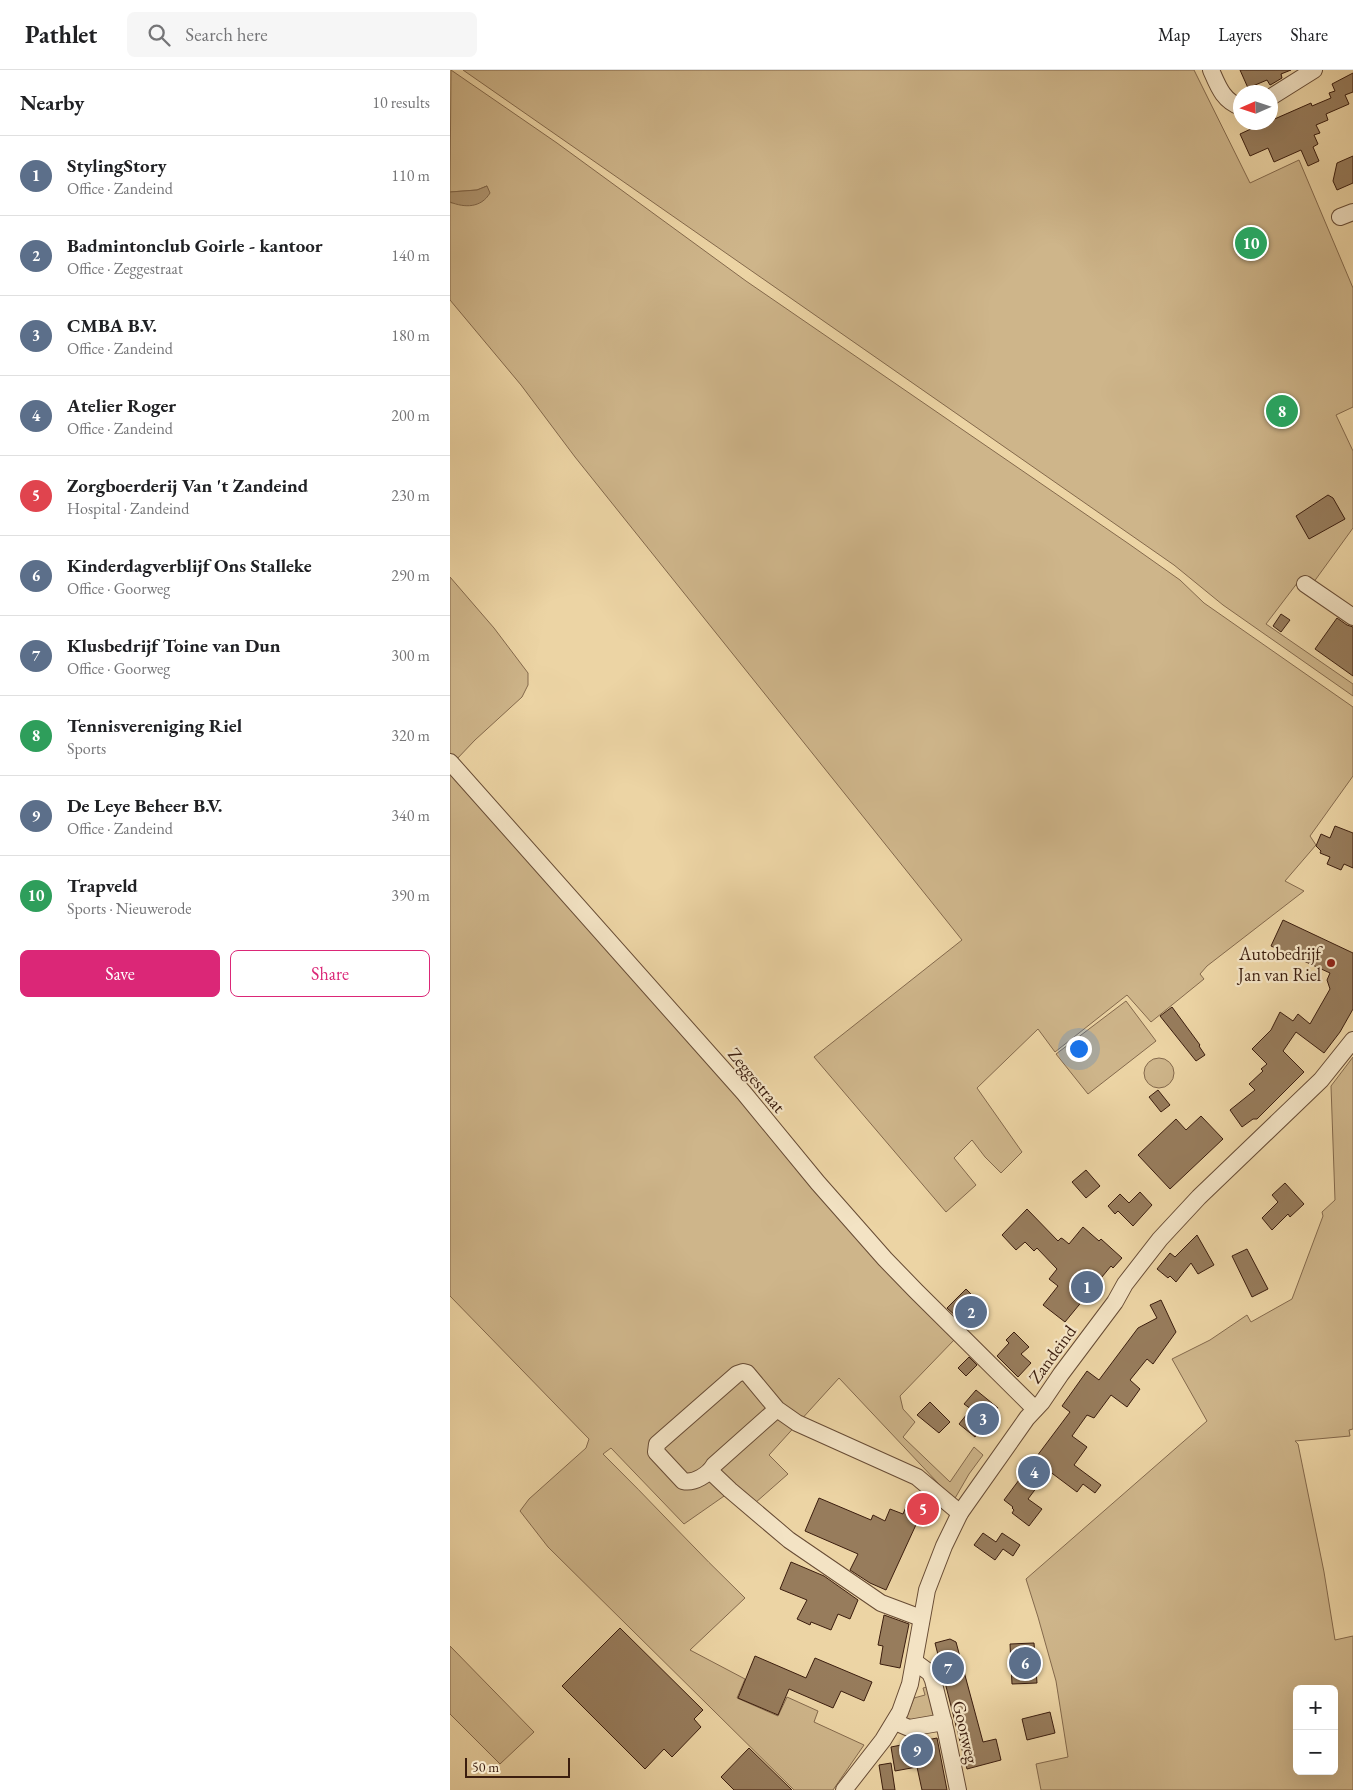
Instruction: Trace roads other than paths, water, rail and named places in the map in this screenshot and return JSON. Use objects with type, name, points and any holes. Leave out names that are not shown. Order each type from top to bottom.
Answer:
[{"type":"street","points":[[1211,70],[1225,99],[1233,104]]},
{"type":"street","points":[[1278,92],[1314,70]]},
{"type":"street","points":[[1305,584],[1353,617]]},
{"type":"street","name":"Zeggestraat","points":[[454,765],[744,1093],[818,1183],[886,1259],[1036,1409]]},
{"type":"street","name":"Zandeind","points":[[844,1790],[895,1722],[906,1698],[927,1590],[951,1530],[960,1513],[1027,1418],[1036,1409],[1115,1302],[1125,1284],[1160,1239],[1199,1197],[1321,1080],[1353,1040]]},
{"type":"street","points":[[777,1409],[714,1465],[710,1471],[692,1481],[683,1481],[656,1452],[658,1444],[740,1372],[747,1373],[777,1409],[799,1424],[917,1477],[960,1513]]},
{"type":"street","points":[[710,1471],[789,1540],[882,1603],[921,1618]]},
{"type":"street","name":"Goorweg","points":[[914,1662],[930,1673],[933,1680],[958,1790]]},
{"type":"street","points":[[895,1722],[909,1728],[944,1722]]},
{"type":"place","name":"Trapveld","points":[[1251,243]]},
{"type":"place","name":"Tennisvereniging Riel","points":[[1282,411]]},
{"type":"place","name":"Autobedrijf Jan van Riel","points":[[1331,963]]},
{"type":"place","name":"StylingStory","points":[[1087,1287]]},
{"type":"place","name":"Badmintonclub Goirle - kantoor","points":[[971,1312]]},
{"type":"place","name":"CMBA B.V.","points":[[983,1419]]},
{"type":"place","name":"Atelier Roger","points":[[1034,1472]]},
{"type":"place","name":"Zorgboerderij Van 't Zandeind","points":[[923,1509]]},
{"type":"place","name":"Kinderdagverblijf Ons Stalleke","points":[[1025,1663]]},
{"type":"place","name":"Klusbedrijf Toine van Dun","points":[[948,1668]]},
{"type":"place","name":"De Leye Beheer B.V.","points":[[917,1750]]}]
